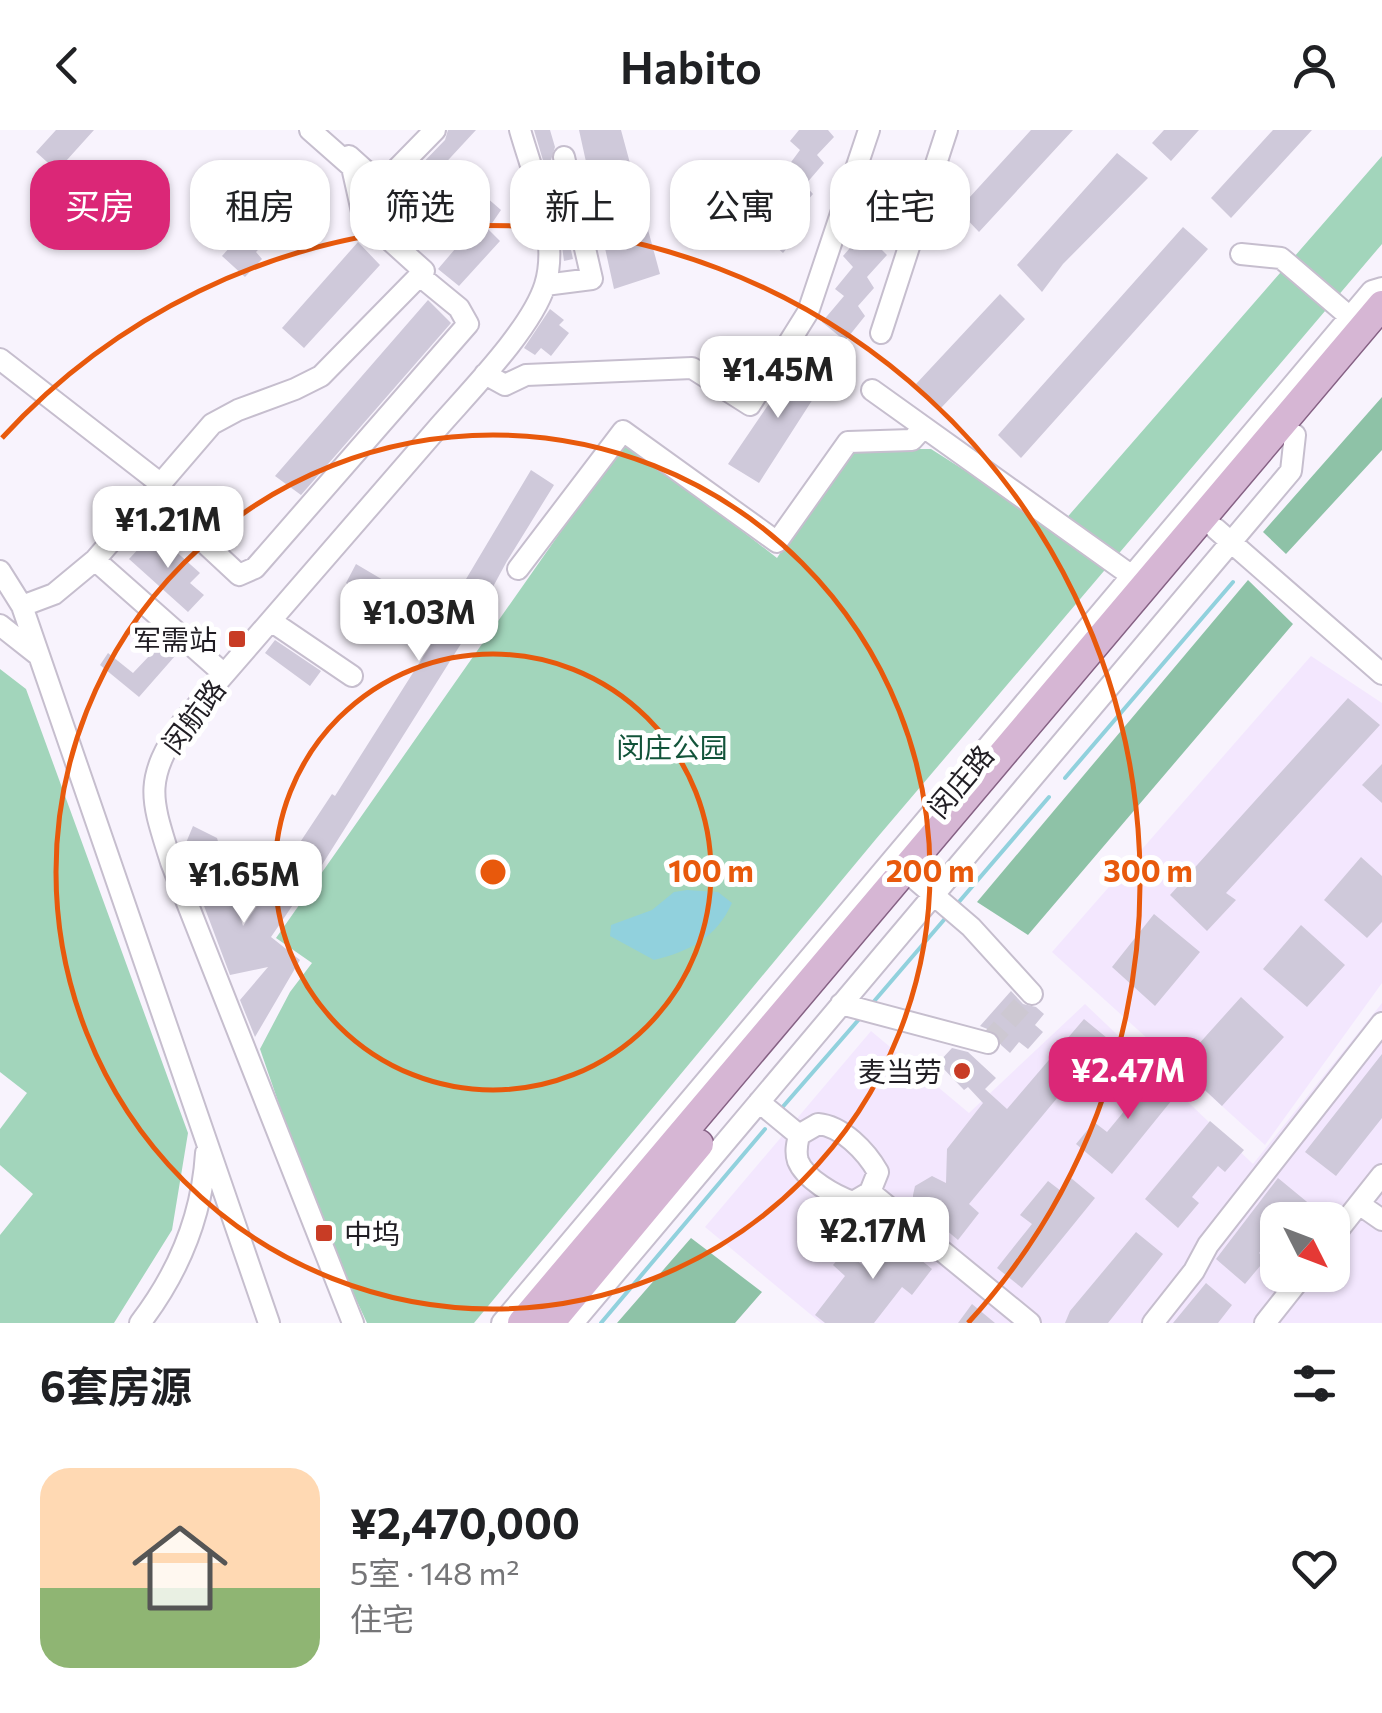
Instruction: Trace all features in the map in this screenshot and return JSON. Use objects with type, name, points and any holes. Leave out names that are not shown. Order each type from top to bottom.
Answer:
[{"type":"main road","name":"闵庄路","points":[[522,1323],[926,888],[1382,306]]},
{"type":"main road","name":"闵庄路","points":[[550,1323],[926,888],[1223,536],[1295,435],[1382,333]]},
{"type":"street","points":[[22,606],[54,594],[94,560],[212,424],[321,376],[424,271],[363,216],[352,167],[310,130]]},
{"type":"street","points":[[322,130],[368,174],[381,178],[393,173],[436,130]]},
{"type":"street","name":"闵航路","points":[[353,1323],[171,862],[152,789],[158,764],[182,723],[484,374],[534,310],[545,285],[550,256],[546,224],[520,130]]},
{"type":"street","points":[[484,374],[506,385],[526,375],[692,368],[750,405],[808,312],[869,130]]},
{"type":"street","points":[[882,332],[947,130]]},
{"type":"street","points":[[545,285],[592,279],[564,157]]},
{"type":"street","points":[[1242,254],[1281,258],[1350,318]]},
{"type":"street","points":[[0,358],[156,489],[240,575],[256,568],[468,324],[459,308],[420,276]]},
{"type":"street","name":"闵庄路","points":[[573,1323],[760,1102],[857,1009],[926,888],[1132,576],[1372,291],[1382,288]]},
{"type":"street","points":[[872,390],[1132,576]]},
{"type":"street","points":[[518,569],[624,431],[777,542],[848,442],[912,440],[923,428]]},
{"type":"street","points":[[1223,536],[1382,674]]},
{"type":"street","points":[[94,560],[224,674]]},
{"type":"street","points":[[0,571],[22,606],[40,656],[269,1323]]},
{"type":"street","points":[[271,621],[352,676]]},
{"type":"street","points":[[0,625],[40,656]]},
{"type":"street","points":[[926,888],[1032,994]]},
{"type":"street","name":"闵庄路","points":[[502,1323],[926,888]]},
{"type":"street","points":[[857,1009],[988,1043]]},
{"type":"street","points":[[1153,1323],[1194,1271],[1208,1245],[1378,1038]]},
{"type":"street","points":[[760,1102],[799,1135]]},
{"type":"street","points":[[818,1124],[831,1125],[860,1148],[878,1172],[870,1192],[852,1202],[836,1196],[799,1166],[799,1135],[818,1124]]},
{"type":"street","points":[[140,1323],[185,1249],[202,1186],[206,1141]]},
{"type":"street","points":[[1350,1216],[1382,1175]]},
{"type":"street","points":[[870,1192],[1030,1323]]},
{"type":"street","points":[[1360,1204],[1382,1220]]},
{"type":"street","points":[[1265,1323],[1290,1292]]},
{"type":"shaded area","points":[[1311,656],[1382,703],[1382,983],[1265,1145],[1052,952]]},
{"type":"shaded area","points":[[1382,1003],[1382,1323],[821,1323],[705,1227],[871,1031],[969,1113],[1085,1004],[1253,1164]]},
{"type":"green space","name":"闵庄公园","points":[[1382,156],[1382,244],[876,839],[474,1323],[367,1323],[317,1215],[260,1049],[290,992],[312,963],[276,938],[625,440],[777,558],[848,449],[931,449],[1057,529]]},
{"type":"green space","points":[[1382,397],[1382,450],[1286,554],[1263,532]]},
{"type":"green space","points":[[1248,580],[1293,624],[1028,935],[977,902]]},
{"type":"green space","points":[[0,669],[26,689],[188,1133],[172,1230],[114,1323],[0,1323],[0,1235],[33,1194],[0,1165],[0,1129],[27,1093],[0,1072]]},
{"type":"green space","points":[[691,1238],[762,1292],[735,1323],[617,1323]]},
{"type":"water","points":[[674,892],[718,892],[732,903],[718,925],[700,941],[654,960],[610,936],[611,925],[652,910]]},
{"type":"building","points":[[56,130],[94,130],[67,160],[45,160],[36,152]]},
{"type":"building","points":[[448,130],[476,130],[448,160],[426,160],[445,140]]},
{"type":"building","points":[[534,130],[550,130],[555,147],[551,160],[543,160]]},
{"type":"building","points":[[579,130],[621,130],[629,160],[586,160]]},
{"type":"building","points":[[799,130],[828,130],[834,137],[817,155],[824,163],[810,179],[810,160],[793,160],[800,150],[790,141]]},
{"type":"building","points":[[1031,130],[1073,130],[979,232],[970,223],[970,197]]},
{"type":"building","points":[[1164,130],[1199,130],[1171,161],[1152,143]]},
{"type":"building","points":[[1273,130],[1312,130],[1231,218],[1211,198]]},
{"type":"building","points":[[1117,153],[1148,178],[1063,264],[1042,292],[1017,265]]},
{"type":"building","points":[[490,200],[501,210],[490,226]]},
{"type":"building","points":[[1183,227],[1208,249],[1021,458],[998,435]]},
{"type":"building","points":[[490,231],[500,241],[459,286],[438,269],[454,250],[490,250]]},
{"type":"building","points":[[650,237],[660,274],[614,289],[605,250],[650,250]]},
{"type":"building","points":[[227,250],[258,250],[262,259],[245,277],[222,256]]},
{"type":"building","points":[[351,250],[366,250],[380,265],[304,348],[282,328]]},
{"type":"building","points":[[562,250],[571,250],[573,259],[564,261]]},
{"type":"building","points":[[848,250],[882,250],[887,255],[867,277],[874,288],[858,306],[865,316],[845,341],[822,322],[844,296],[835,289],[853,267],[843,256]]},
{"type":"building","points":[[1000,294],[1025,319],[941,408],[916,384]]},
{"type":"building","points":[[428,300],[451,323],[301,495],[275,476]]},
{"type":"building","points":[[550,309],[564,320],[559,325],[569,333],[551,356],[541,348],[535,355],[524,348]]},
{"type":"building","points":[[800,358],[829,374],[759,483],[728,464]]},
{"type":"building","points":[[531,470],[554,485],[469,631],[315,876],[289,859],[332,794],[335,796],[435,638],[346,583],[356,564],[444,616]]},
{"type":"building","points":[[154,532],[200,573],[190,583],[204,595],[188,612],[129,559]]},
{"type":"building","points":[[137,620],[175,656],[139,697],[100,665],[108,653],[133,673],[151,654],[127,633]]},
{"type":"building","points":[[275,640],[321,671],[310,686],[265,653]]},
{"type":"building","points":[[1348,698],[1380,725],[1226,893],[1236,900],[1207,931],[1170,895]]},
{"type":"building","points":[[1382,764],[1382,803],[1362,785]]},
{"type":"building","points":[[193,826],[217,838],[243,926],[277,877],[301,893],[271,937],[300,960],[255,1037],[240,1000],[268,967],[230,975],[183,850]]},
{"type":"building","points":[[1361,857],[1382,876],[1382,922],[1367,938],[1324,900]]},
{"type":"building","points":[[1154,914],[1200,952],[1155,1006],[1112,967]]},
{"type":"building","points":[[1301,925],[1345,965],[1307,1007],[1263,969]]},
{"type":"building","points":[[1011,991],[1023,1004],[1044,1014],[1035,1025],[1043,1032],[1028,1049],[1019,1042],[1010,1053],[1001,1045],[997,1033],[980,1026]]},
{"type":"building","points":[[1241,997],[1284,1037],[1222,1106],[1179,1066]]},
{"type":"building","points":[[1084,1019],[1107,1038],[969,1204],[979,1213],[958,1240],[913,1202],[915,1186],[932,1176],[946,1183],[947,1149],[983,1103],[938,1063],[952,1048],[968,1052],[996,1078],[985,1089],[1007,1109]]},
{"type":"building","points":[[1382,1054],[1382,1118],[1336,1176],[1305,1152]]},
{"type":"building","points":[[1141,1066],[1176,1095],[1112,1174],[1076,1144],[1094,1122],[1107,1132],[1135,1098],[1123,1088]]},
{"type":"building","points":[[1210,1121],[1244,1150],[1225,1172],[1218,1166],[1192,1197],[1199,1203],[1178,1228],[1145,1199]]},
{"type":"building","points":[[1071,1178],[1095,1198],[1022,1288],[997,1268],[1032,1224],[1020,1215],[1048,1181],[1061,1191]]},
{"type":"building","points":[[1278,1178],[1307,1202],[1260,1202],[1260,1266],[1245,1284],[1216,1259]]},
{"type":"building","points":[[1136,1232],[1163,1254],[1108,1323],[1065,1323],[1070,1311]]},
{"type":"building","points":[[879,1234],[894,1238],[932,1269],[912,1295],[902,1287],[874,1323],[825,1323],[815,1315],[845,1276],[833,1265],[845,1251],[866,1268],[868,1242]]},
{"type":"building","points":[[1206,1283],[1232,1305],[1218,1323],[1173,1323]]},
{"type":"building","points":[[972,1304],[995,1323],[958,1323]]},
{"type":"waterway","points":[[1065,778],[1233,582]]},
{"type":"waterway","points":[[958,903],[1049,797]]},
{"type":"waterway","points":[[870,1006],[949,914]]},
{"type":"waterway","points":[[780,1110],[861,1017]]},
{"type":"waterway","points":[[601,1323],[765,1129]]},
{"type":"tunnel","points":[[988,1043],[1032,994]]},
{"type":"place","name":"军需站","points":[[237,639]]},
{"type":"place","name":"麦当劳","points":[[962,1071]]},
{"type":"place","name":"中坞","points":[[324,1233]]}]
